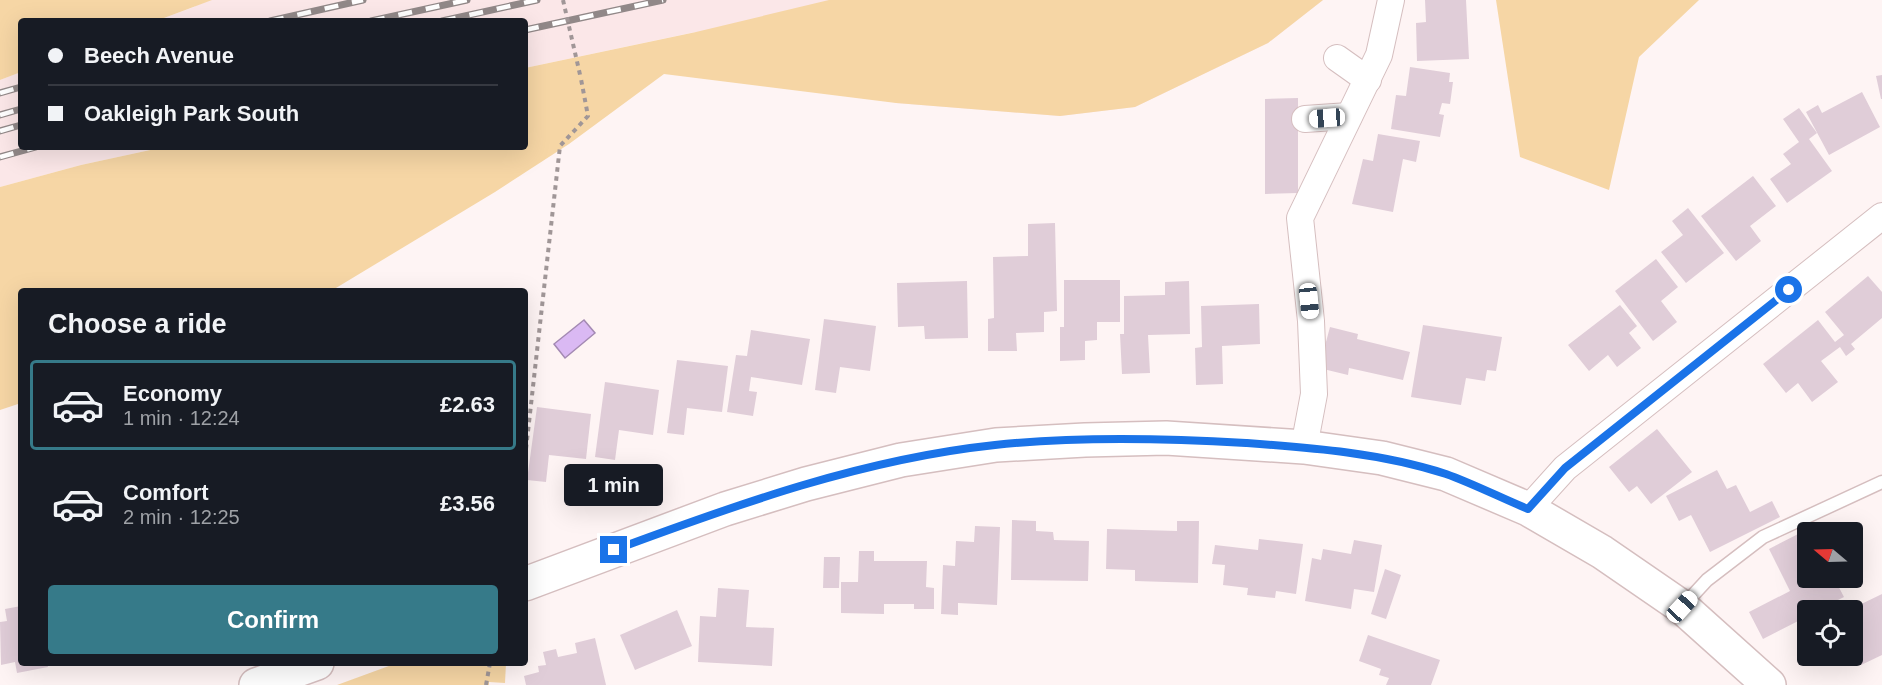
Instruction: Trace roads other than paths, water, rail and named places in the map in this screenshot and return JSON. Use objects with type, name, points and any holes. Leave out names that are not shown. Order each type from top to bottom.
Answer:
[{"type":"street","points":[[1304,447],[1314,394],[1311,321],[1300,218],[1379,55],[1391,0]]},
{"type":"street","points":[[1337,58],[1368,80]]},
{"type":"street","points":[[1305,119],[1349,116]]},
{"type":"street","points":[[1528,509],[1565,468],[1882,216]]},
{"type":"street","points":[[528,583],[725,508],[806,484],[901,460],[996,445],[1085,440],[1166,438],[1304,447],[1382,458],[1446,474],[1528,509],[1602,552],[1682,607],[1769,685]]},
{"type":"street","points":[[256,685],[309,666]]},
{"type":"lane","points":[[1682,607],[1707,580],[1762,537],[1882,482]]},
{"type":"railway","points":[[283,18],[363,0]]},
{"type":"railway","points":[[385,18],[467,0]]},
{"type":"railway","points":[[456,18],[537,0]]},
{"type":"railway","points":[[528,29],[663,0]]},
{"type":"railway","points":[[0,93],[18,88]]},
{"type":"railway","points":[[0,115],[18,110]]},
{"type":"railway","points":[[0,131],[18,126]]},
{"type":"railway","points":[[0,157],[25,150]]}]
